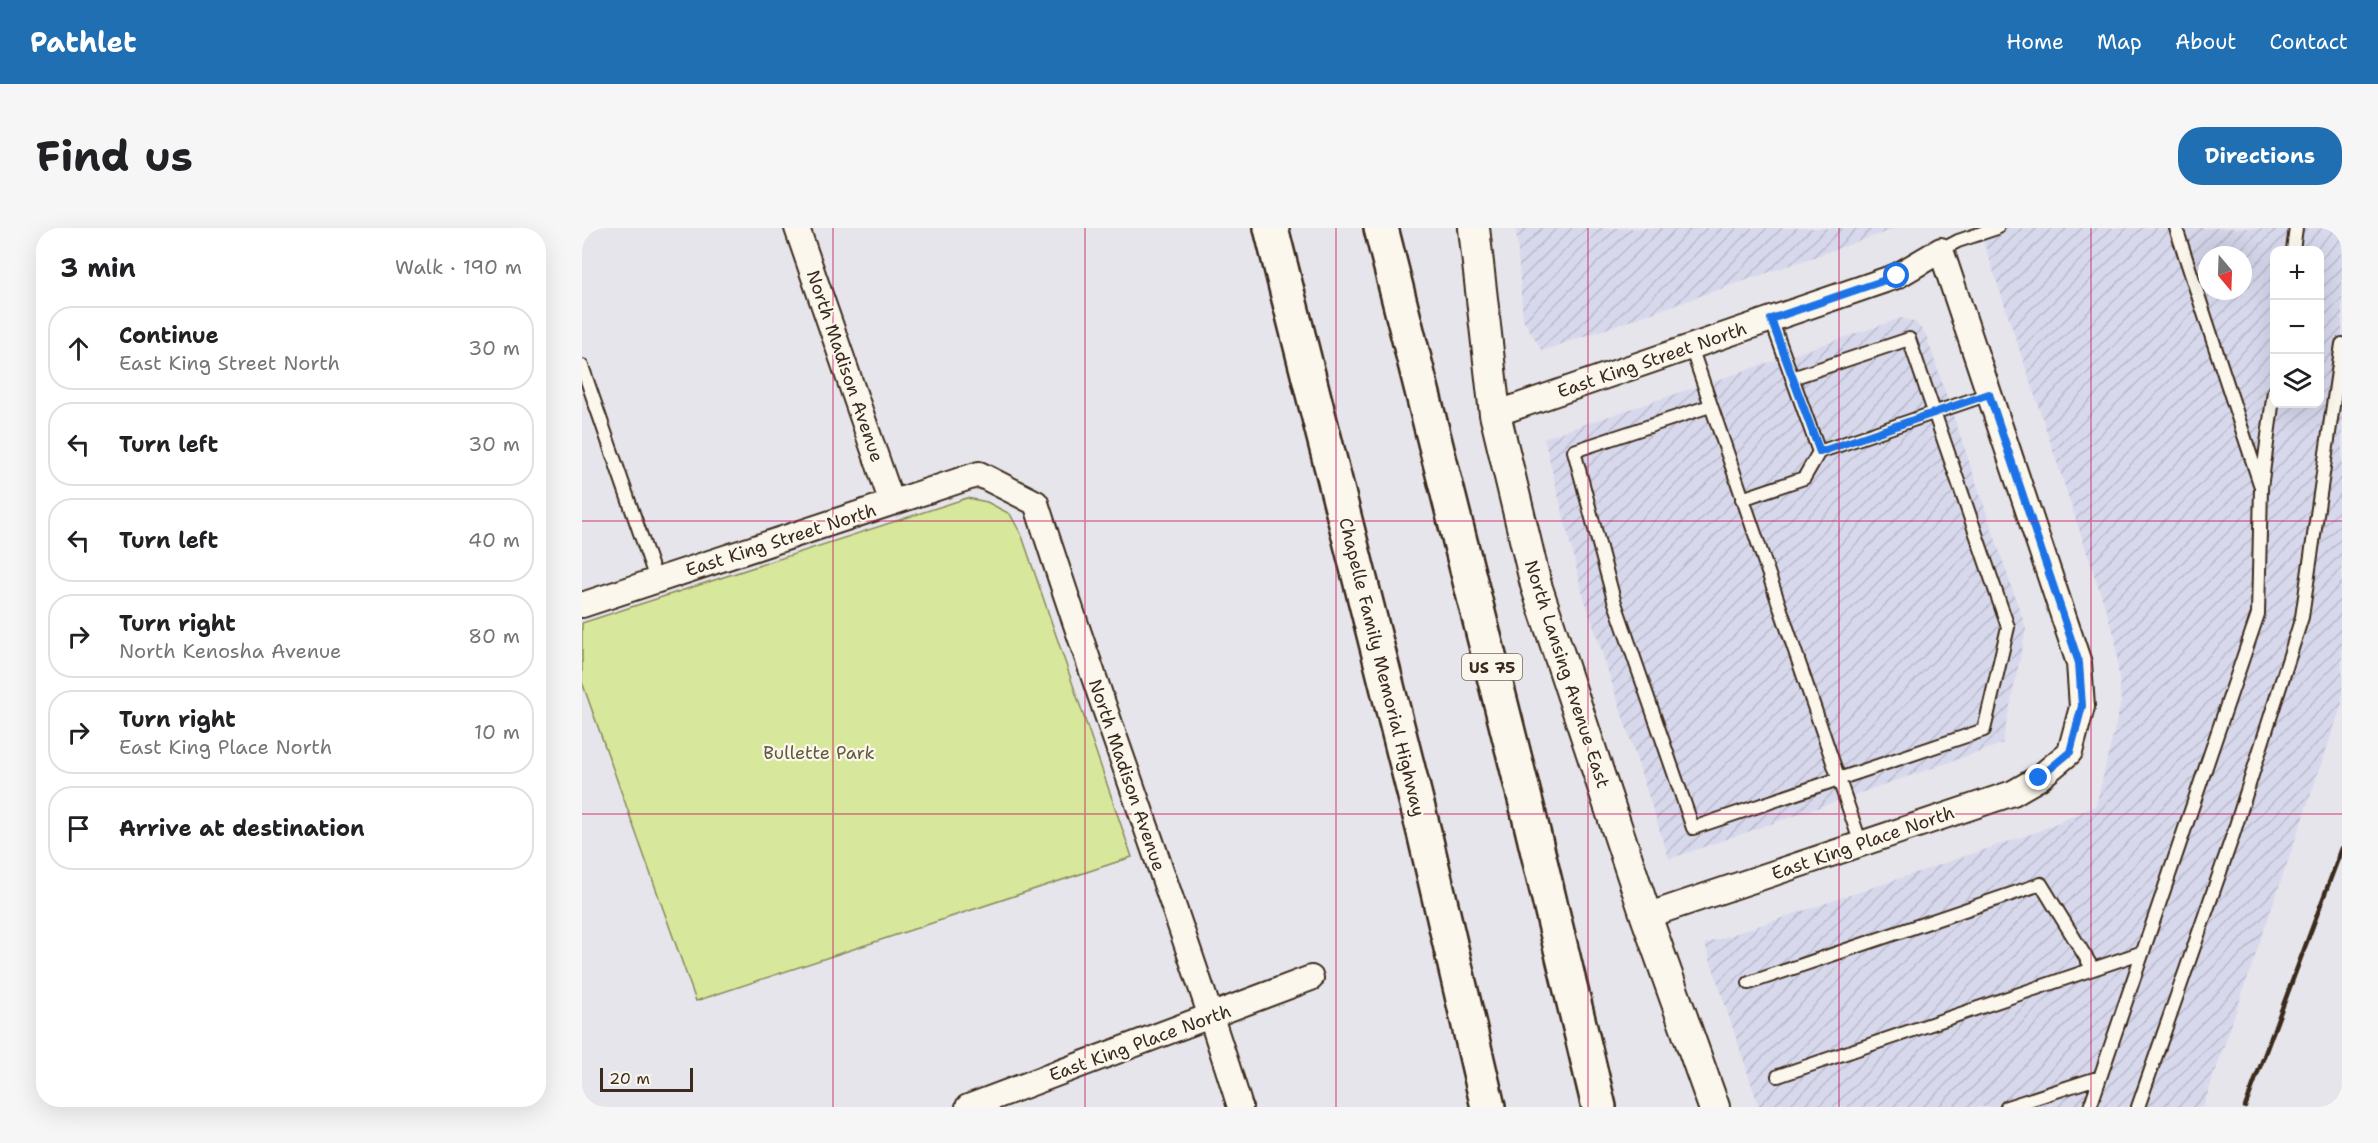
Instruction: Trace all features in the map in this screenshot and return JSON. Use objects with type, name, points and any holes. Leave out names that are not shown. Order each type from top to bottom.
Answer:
[{"type":"highway","name":"Chapelle Family Memorial Highway","points":[[1271,228],[1424,832],[1488,1107]]},
{"type":"highway","name":"US 75","points":[[1381,228],[1527,807],[1599,1107]]},
{"type":"street","name":"North Madison Avenue","points":[[797,228],[892,503]]},
{"type":"street","name":"North Lansing Avenue East","points":[[1474,228],[1495,414],[1536,585],[1646,916],[1714,1107]]},
{"type":"street","name":"East King Street North","points":[[1495,414],[1897,276],[1941,250]]},
{"type":"street","points":[[1941,250],[1989,394]]},
{"type":"street","name":"East King Place North","points":[[1646,916],[2013,793],[2039,778],[2070,752],[2082,706],[2079,663],[1989,394]]},
{"type":"street","name":"North Madison Avenue","points":[[979,474],[1036,503],[1066,598],[1211,1016],[1240,1107]]},
{"type":"street","name":"East King Street North","points":[[582,605],[979,474]]},
{"type":"street","name":"East King Place North","points":[[968,1107],[1311,978]]},
{"type":"lane","points":[[1941,250],[1958,241],[1997,228]]},
{"type":"lane","points":[[2176,228],[2262,488]]},
{"type":"lane","points":[[2294,246],[2296,228]]},
{"type":"lane","points":[[1771,319],[1820,452]]},
{"type":"lane","points":[[1710,406],[1574,451],[1618,611],[1693,828],[1984,730],[2008,627],[1909,339],[1792,378]]},
{"type":"lane","points":[[2138,1107],[2233,835],[2302,617],[2342,344]]},
{"type":"lane","points":[[1691,347],[1861,844]]},
{"type":"lane","points":[[582,366],[657,582]]},
{"type":"lane","points":[[1742,499],[1804,478],[1820,452],[1989,394]]},
{"type":"lane","points":[[2090,1107],[2258,614],[2262,488],[2272,408]]},
{"type":"lane","points":[[1749,983],[2041,884],[2093,969]]},
{"type":"lane","points":[[1779,1077],[2143,952]]},
{"type":"lane","points":[[2007,1107],[2100,1077]]},
{"type":"shaded area","points":[[1516,228],[1897,228],[1542,351],[1523,319]]},
{"type":"shaded area","points":[[1979,228],[2342,228],[2342,704],[2203,1107],[1759,1107],[1705,944],[2034,833],[2096,806],[2121,702],[2115,637]]},
{"type":"shaded area","points":[[1902,318],[1916,323],[1926,335],[2026,629],[2002,744],[1669,859],[1582,591],[1544,438]]},
{"type":"green space","name":"Bullette Park","points":[[967,498],[987,502],[1010,514],[1022,536],[1132,857],[696,1001],[582,682],[582,623]]},
{"type":"railway","points":[[2245,1107],[2342,848]]},
{"type":"route","points":[[1897,276],[1771,319],[1820,452],[1989,394],[2079,663],[2082,706],[2070,752],[2039,778]]}]
